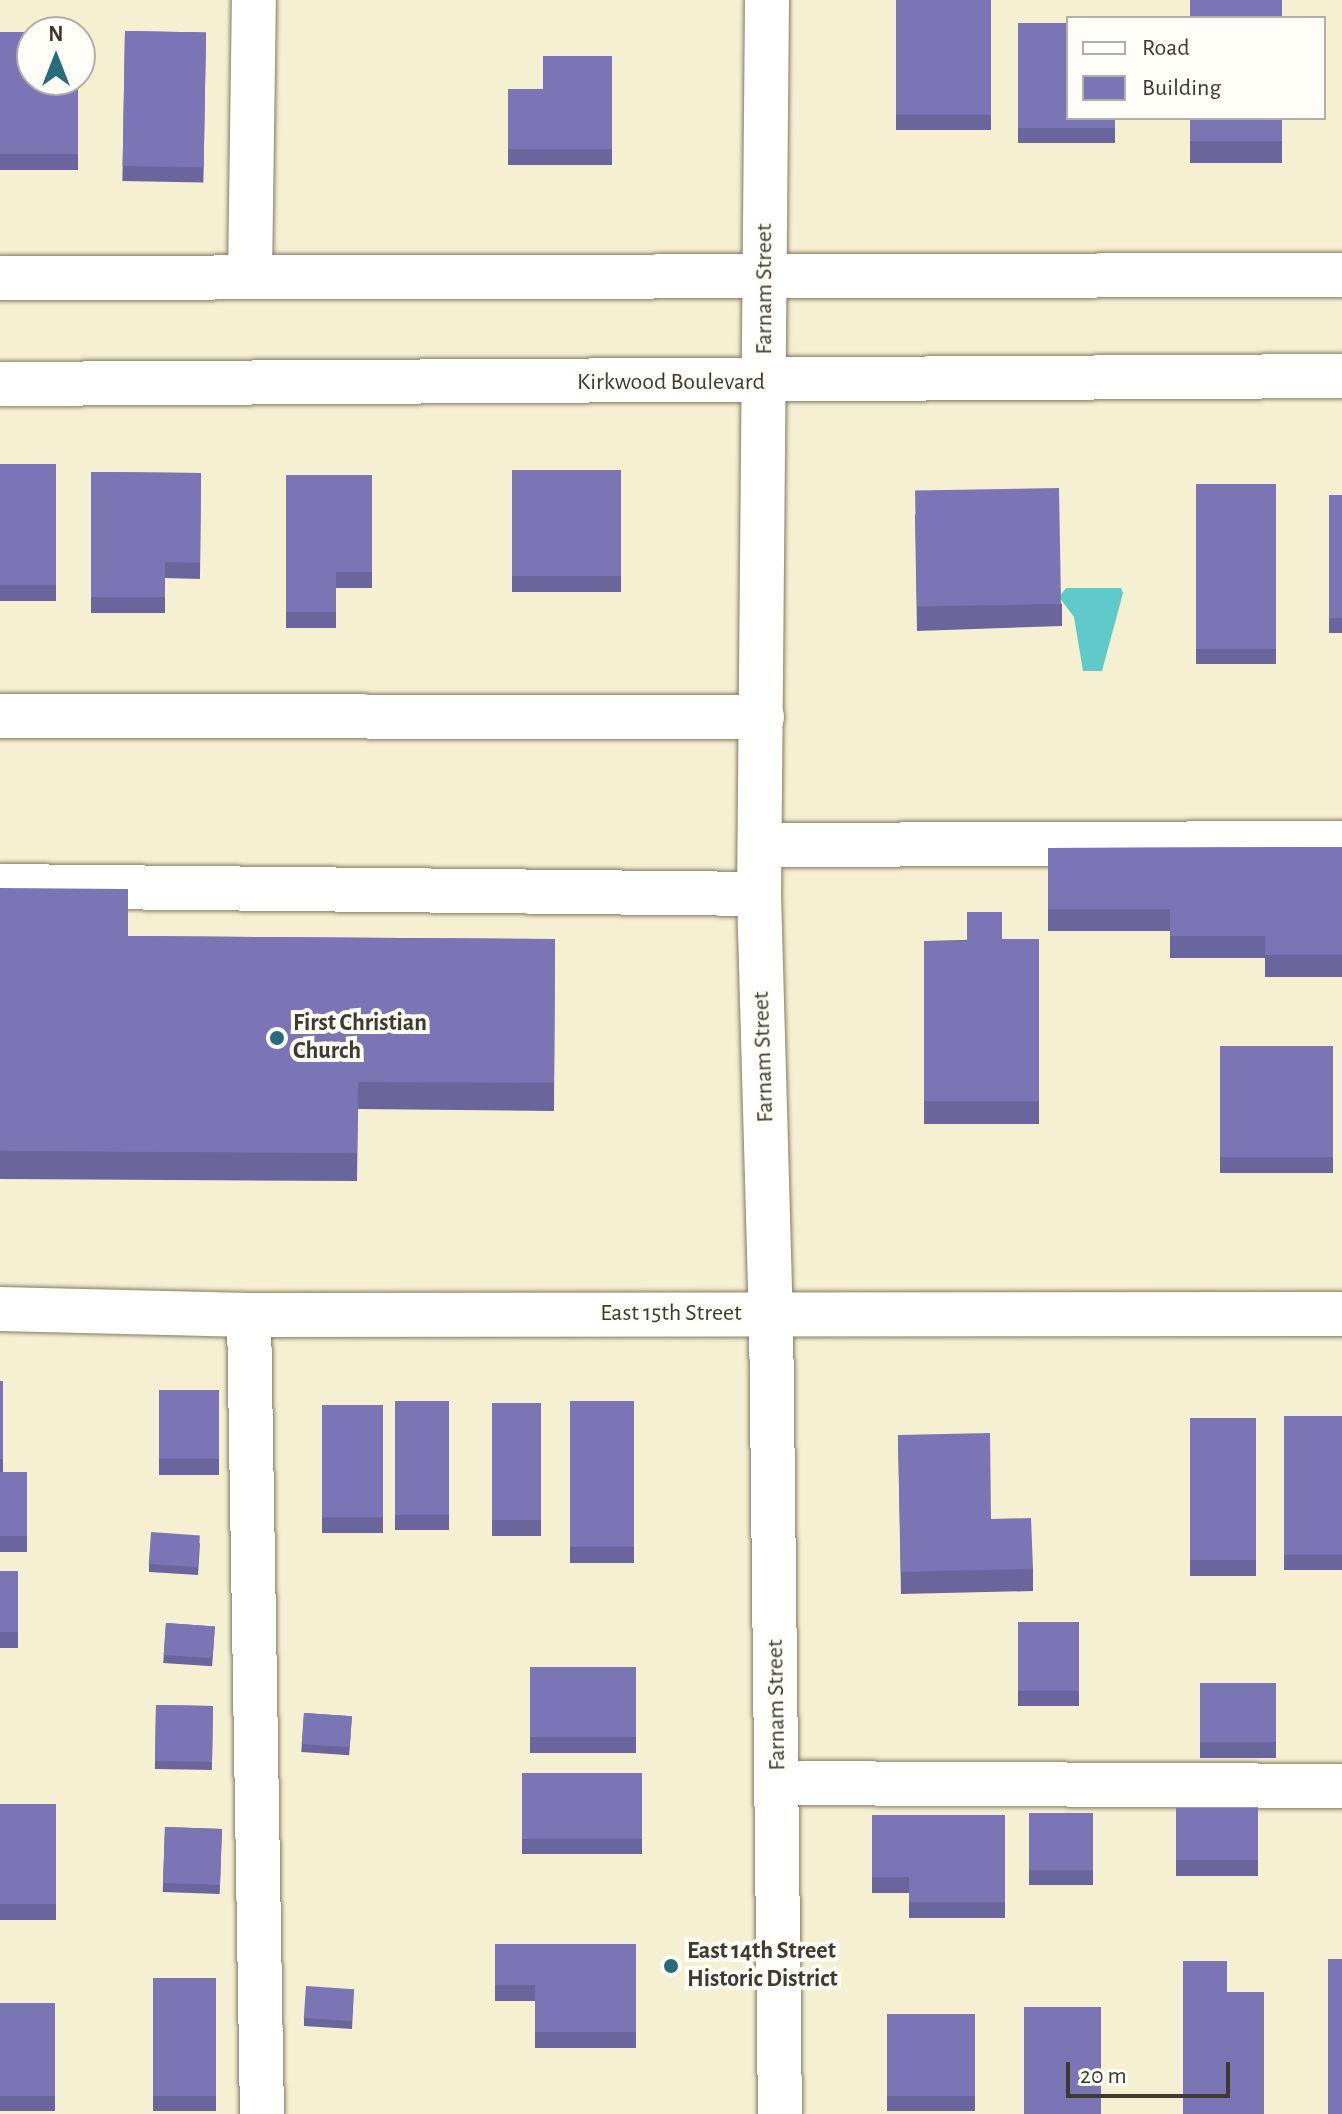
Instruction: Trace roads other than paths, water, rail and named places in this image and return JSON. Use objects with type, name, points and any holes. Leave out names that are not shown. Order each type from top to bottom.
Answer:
[{"type":"street","points":[[250,277],[254,0]]},
{"type":"street","name":"Farnam Street","points":[[767,0],[759,894],[771,1313],[780,2114]]},
{"type":"street","points":[[0,278],[1342,275]]},
{"type":"street","name":"Kirkwood Boulevard","points":[[0,384],[764,383],[1342,376]]},
{"type":"street","points":[[0,716],[762,717]]},
{"type":"street","points":[[761,845],[1342,843]]},
{"type":"street","points":[[0,886],[759,894]]},
{"type":"street","name":"East 15th Street","points":[[0,1309],[249,1315],[1342,1314]]},
{"type":"street","points":[[249,1315],[262,2114]]},
{"type":"street","points":[[778,1783],[1342,1786]]},
{"type":"water","points":[[1066,588],[1121,588],[1123,593],[1102,671],[1083,671],[1074,617],[1059,597]]},
{"type":"place","name":"First Christian Church","points":[[277,1038]]},
{"type":"place","name":"East 14th Street Historic District","points":[[671,1966]]}]
